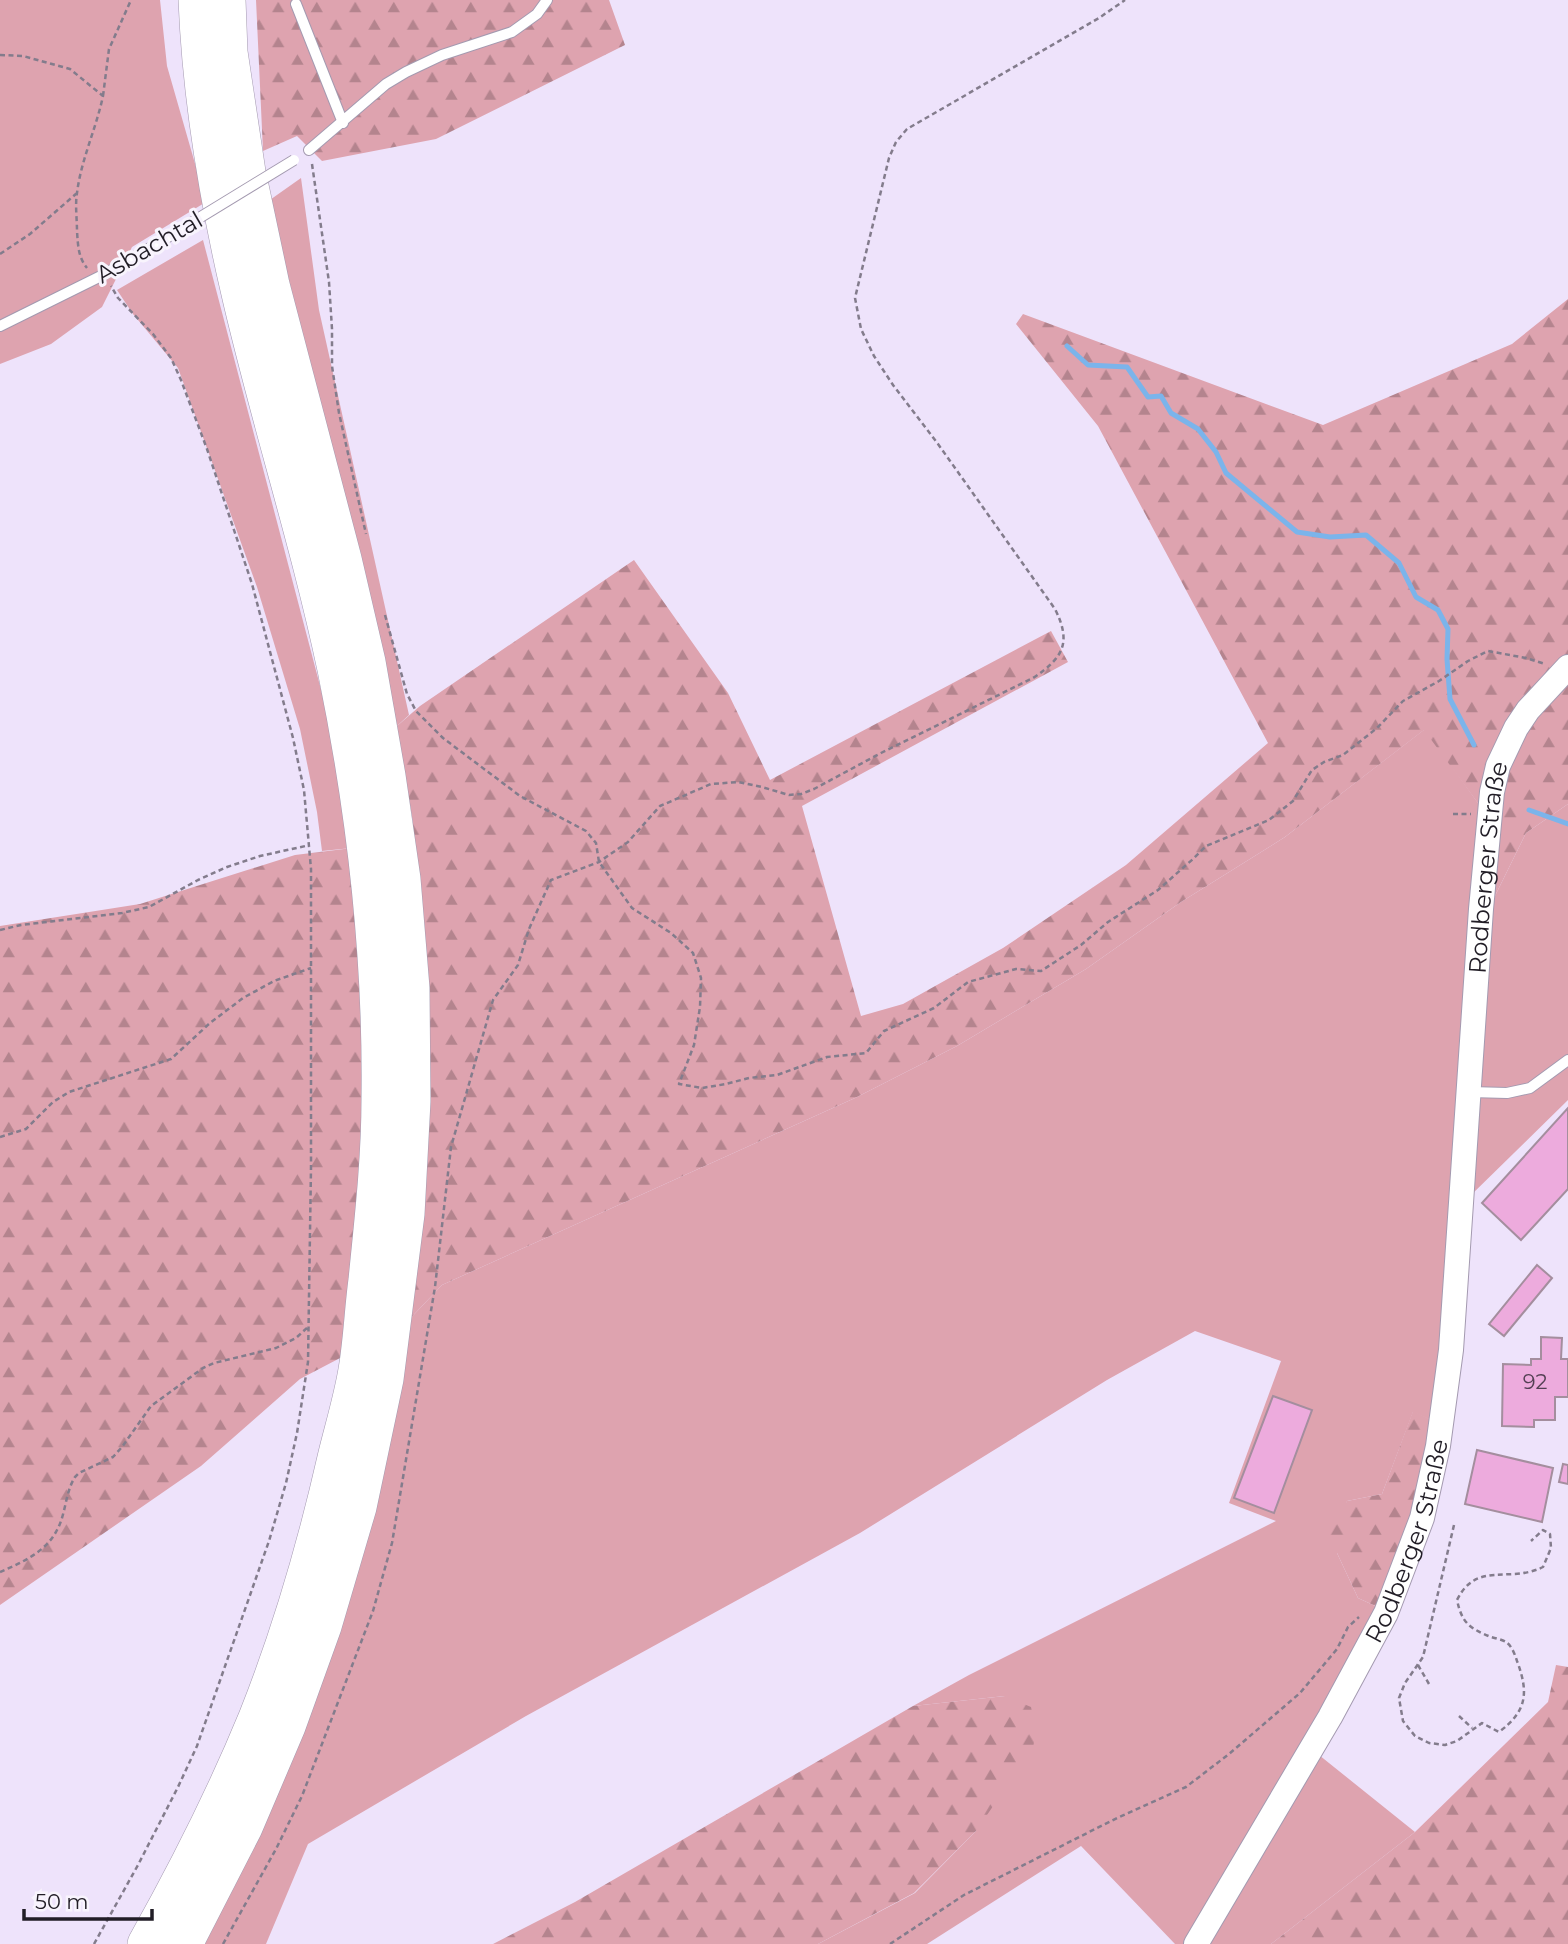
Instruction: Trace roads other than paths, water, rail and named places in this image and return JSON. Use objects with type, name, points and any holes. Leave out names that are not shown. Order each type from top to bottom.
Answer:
[{"type":"highway","points":[[146,1944],[214,1815],[258,1716],[292,1619],[327,1500],[357,1370],[374,1211],[380,1101],[378,987],[370,882],[356,779],[335,667],[225,224],[199,53],[197,0]]},
{"type":"highway","points":[[184,1944],[244,1827],[287,1726],[323,1626],[358,1507],[386,1379],[406,1214],[412,1101],[411,988],[402,878],[387,776],[367,662],[343,559],[271,285],[247,172],[229,52],[227,0]]},
{"type":"street","name":"Rodberger Straße","points":[[1196,1944],[1330,1717],[1386,1613],[1408,1535],[1422,1518],[1433,1472],[1450,1361],[1481,909],[1492,792],[1498,766],[1516,727],[1566,669]]},
{"type":"lane","points":[[309,150],[369,97],[396,78],[442,55],[512,32],[537,14],[547,0]]},
{"type":"lane","points":[[296,4],[343,122]]},
{"type":"lane","name":"Asbachtal","points":[[0,327],[103,275],[294,160]]},
{"type":"lane","points":[[1470,1092],[1507,1093],[1530,1088],[1568,1060]]},
{"type":"waterway","points":[[1067,346],[1088,365],[1127,367],[1148,397],[1161,396],[1171,413],[1198,429],[1216,452],[1226,473],[1297,532],[1330,537],[1366,535],[1399,563],[1416,597],[1438,610],[1448,629],[1450,699],[1474,745]]},
{"type":"waterway","points":[[1529,810],[1568,824]]}]
